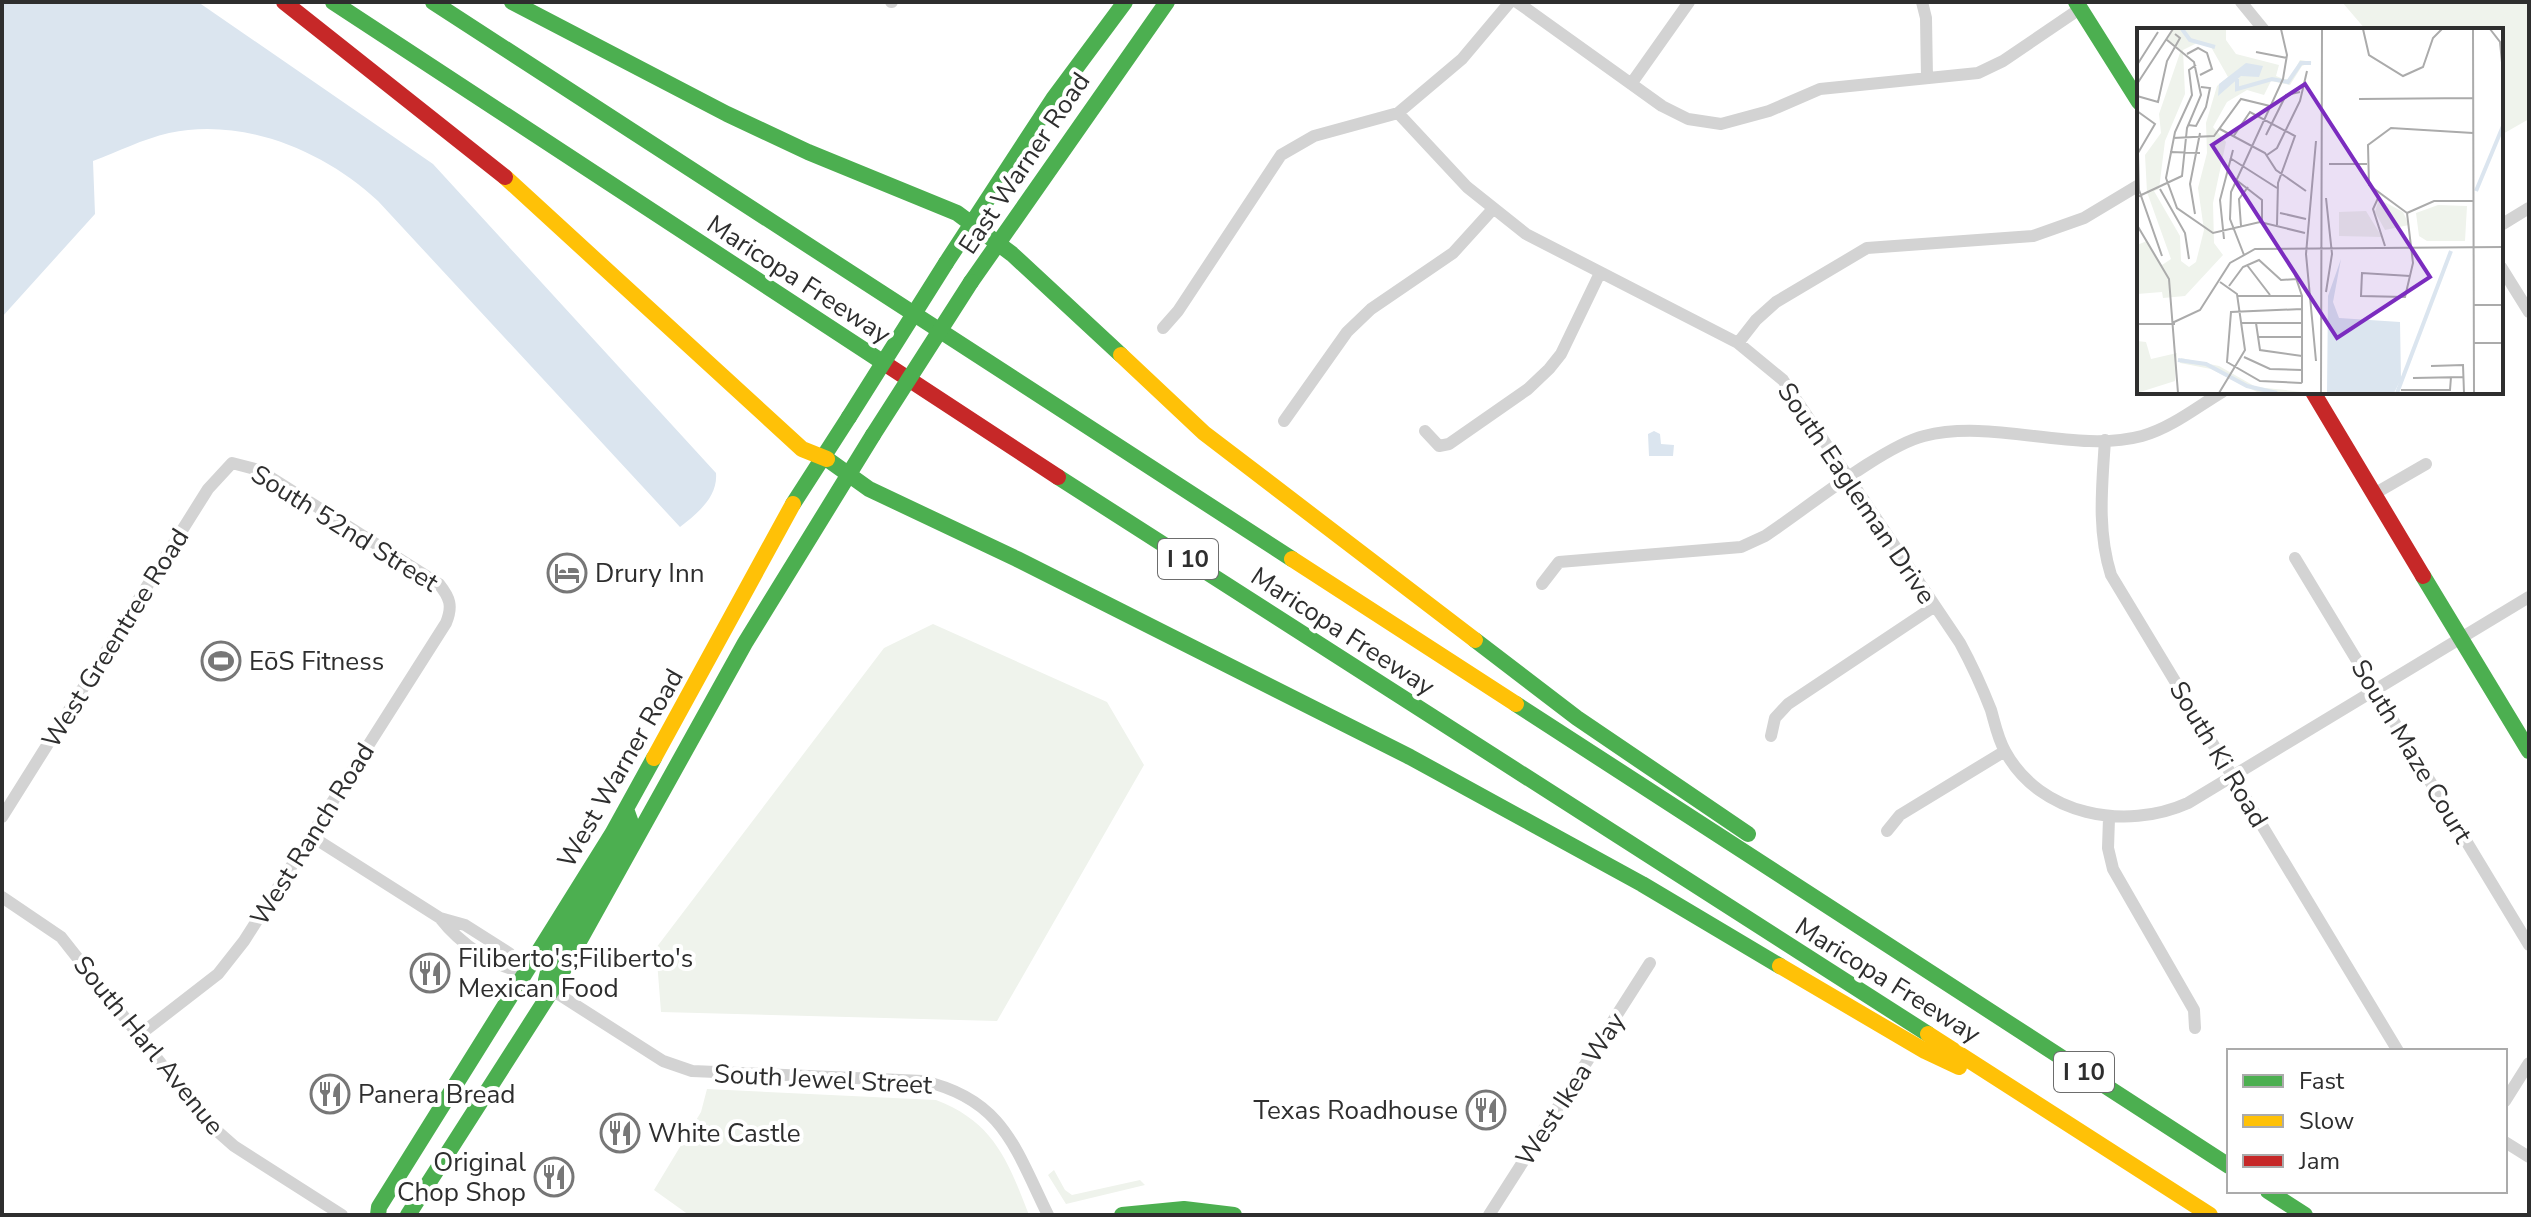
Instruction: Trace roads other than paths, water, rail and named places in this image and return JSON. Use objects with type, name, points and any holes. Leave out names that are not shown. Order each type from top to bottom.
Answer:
[{"type":"main road","points":[[284,2],[504,176],[802,449],[824,457],[869,489],[1017,559],[1410,757],[1642,884],[1925,1051],[2048,1109]]},
{"type":"main road","name":"Maricopa Freeway","points":[[333,2],[1065,482],[2210,1215]]},
{"type":"main road","name":"Maricopa Freeway","points":[[433,2],[2227,1165]]},
{"type":"main road","points":[[512,2],[727,114],[808,152],[957,213],[972,223],[998,242],[1227,451],[1577,718],[1913,942],[1939,977]]},
{"type":"main road","name":"East Warner Road","points":[[897,340],[1053,99],[1125,2]]},
{"type":"main road","name":"East Warner Road","points":[[924,355],[1086,112],[1167,2]]},
{"type":"main road","points":[[2078,5],[2137,99]]},
{"type":"main road","name":"West Warner Road","points":[[378,1215],[379,1207],[626,809],[806,481],[897,340]]},
{"type":"main road","name":"West Warner Road","points":[[408,1215],[552,990],[745,643],[924,355]]},
{"type":"main road","points":[[2314,394],[2529,751]]},
{"type":"main road","points":[[552,990],[546,980],[550,964],[623,841],[631,823],[626,809]]},
{"type":"main road","points":[[2271,1193],[2305,1215]]},
{"type":"main road","points":[[1122,1215],[1184,1209],[1234,1215]]},
{"type":"street","points":[[1163,328],[1178,311],[1281,155],[1314,136],[1398,113],[1462,59],[1510,2]]},
{"type":"street","points":[[1517,2],[1631,84],[1688,119],[1721,124],[1769,111],[1820,89],[1978,73],[2003,61],[2078,5]]},
{"type":"street","points":[[1631,84],[1689,2]]},
{"type":"street","points":[[1922,2],[1927,78]]},
{"type":"street","points":[[2241,2],[2262,28]]},
{"type":"street","name":"South Eagleman Drive","points":[[1398,113],[1492,210],[1558,253],[1738,343],[1783,380],[1935,606],[1979,679],[2005,751],[2022,775],[2043,791],[2109,818],[2165,813],[2529,597]]},
{"type":"street","points":[[1738,343],[1776,302],[1867,248],[2033,236],[2058,230],[2084,218],[2137,186]]},
{"type":"street","points":[[2503,224],[2529,208]]},
{"type":"street","points":[[1284,421],[1347,332],[1371,309],[1453,253],[1492,210]]},
{"type":"street","points":[[2503,270],[2529,312]]},
{"type":"street","points":[[1425,431],[1439,446],[1449,444],[1528,389],[1561,354],[1600,273]]},
{"type":"street","points":[[1542,584],[1559,562],[1741,547],[1765,536],[1895,448],[1920,437],[1946,431],[2105,440],[2142,436],[2172,423],[2219,394]]},
{"type":"street","name":"South Ki Road","points":[[2105,440],[2101,531],[2111,575],[2397,1049]]},
{"type":"street","name":"South 52nd Street","points":[[232,463],[259,470],[439,584],[451,604]]},
{"type":"street","name":"West Greentree Road","points":[[2,817],[208,489],[232,463]]},
{"type":"street","points":[[2374,494],[2426,464]]},
{"type":"street","name":"South Maze Court","points":[[2295,558],[2529,945]]},
{"type":"street","name":"West Ranch Road","points":[[138,1036],[218,974],[233,956],[446,623],[451,604]]},
{"type":"street","points":[[1771,736],[1775,718],[1788,704],[1935,606]]},
{"type":"street","points":[[1887,831],[1900,815],[2005,751]]},
{"type":"street","points":[[2109,818],[2108,848],[2113,869],[2194,1010],[2195,1028]]},
{"type":"street","points":[[311,836],[440,918],[454,936],[467,945],[506,969],[526,973]]},
{"type":"street","name":"South Harl Avenue","points":[[2,897],[61,937],[219,1134],[342,1215]]},
{"type":"street","name":"West Ikea Way","points":[[1489,1215],[1650,963]]},
{"type":"street","name":"South Jewel Street","points":[[552,990],[663,1061],[692,1071],[923,1081],[956,1091],[978,1103],[1012,1139],[1048,1215]]},
{"type":"street","points":[[2507,1098],[2529,1063]]},
{"type":"street","points":[[2507,1143],[2529,1157]]},
{"type":"place","name":"Drury Inn","points":[[567,573]]},
{"type":"place","name":"EōS Fitness","points":[[221,661]]},
{"type":"place","name":"Filiberto's;Filiberto's Mexican Food","points":[[430,973]]},
{"type":"place","name":"Panera Bread","points":[[330,1094]]},
{"type":"place","name":"Texas Roadhouse","points":[[1486,1110]]},
{"type":"place","name":"White Castle","points":[[620,1133]]},
{"type":"place","name":"Original Chop Shop","points":[[554,1177]]}]
